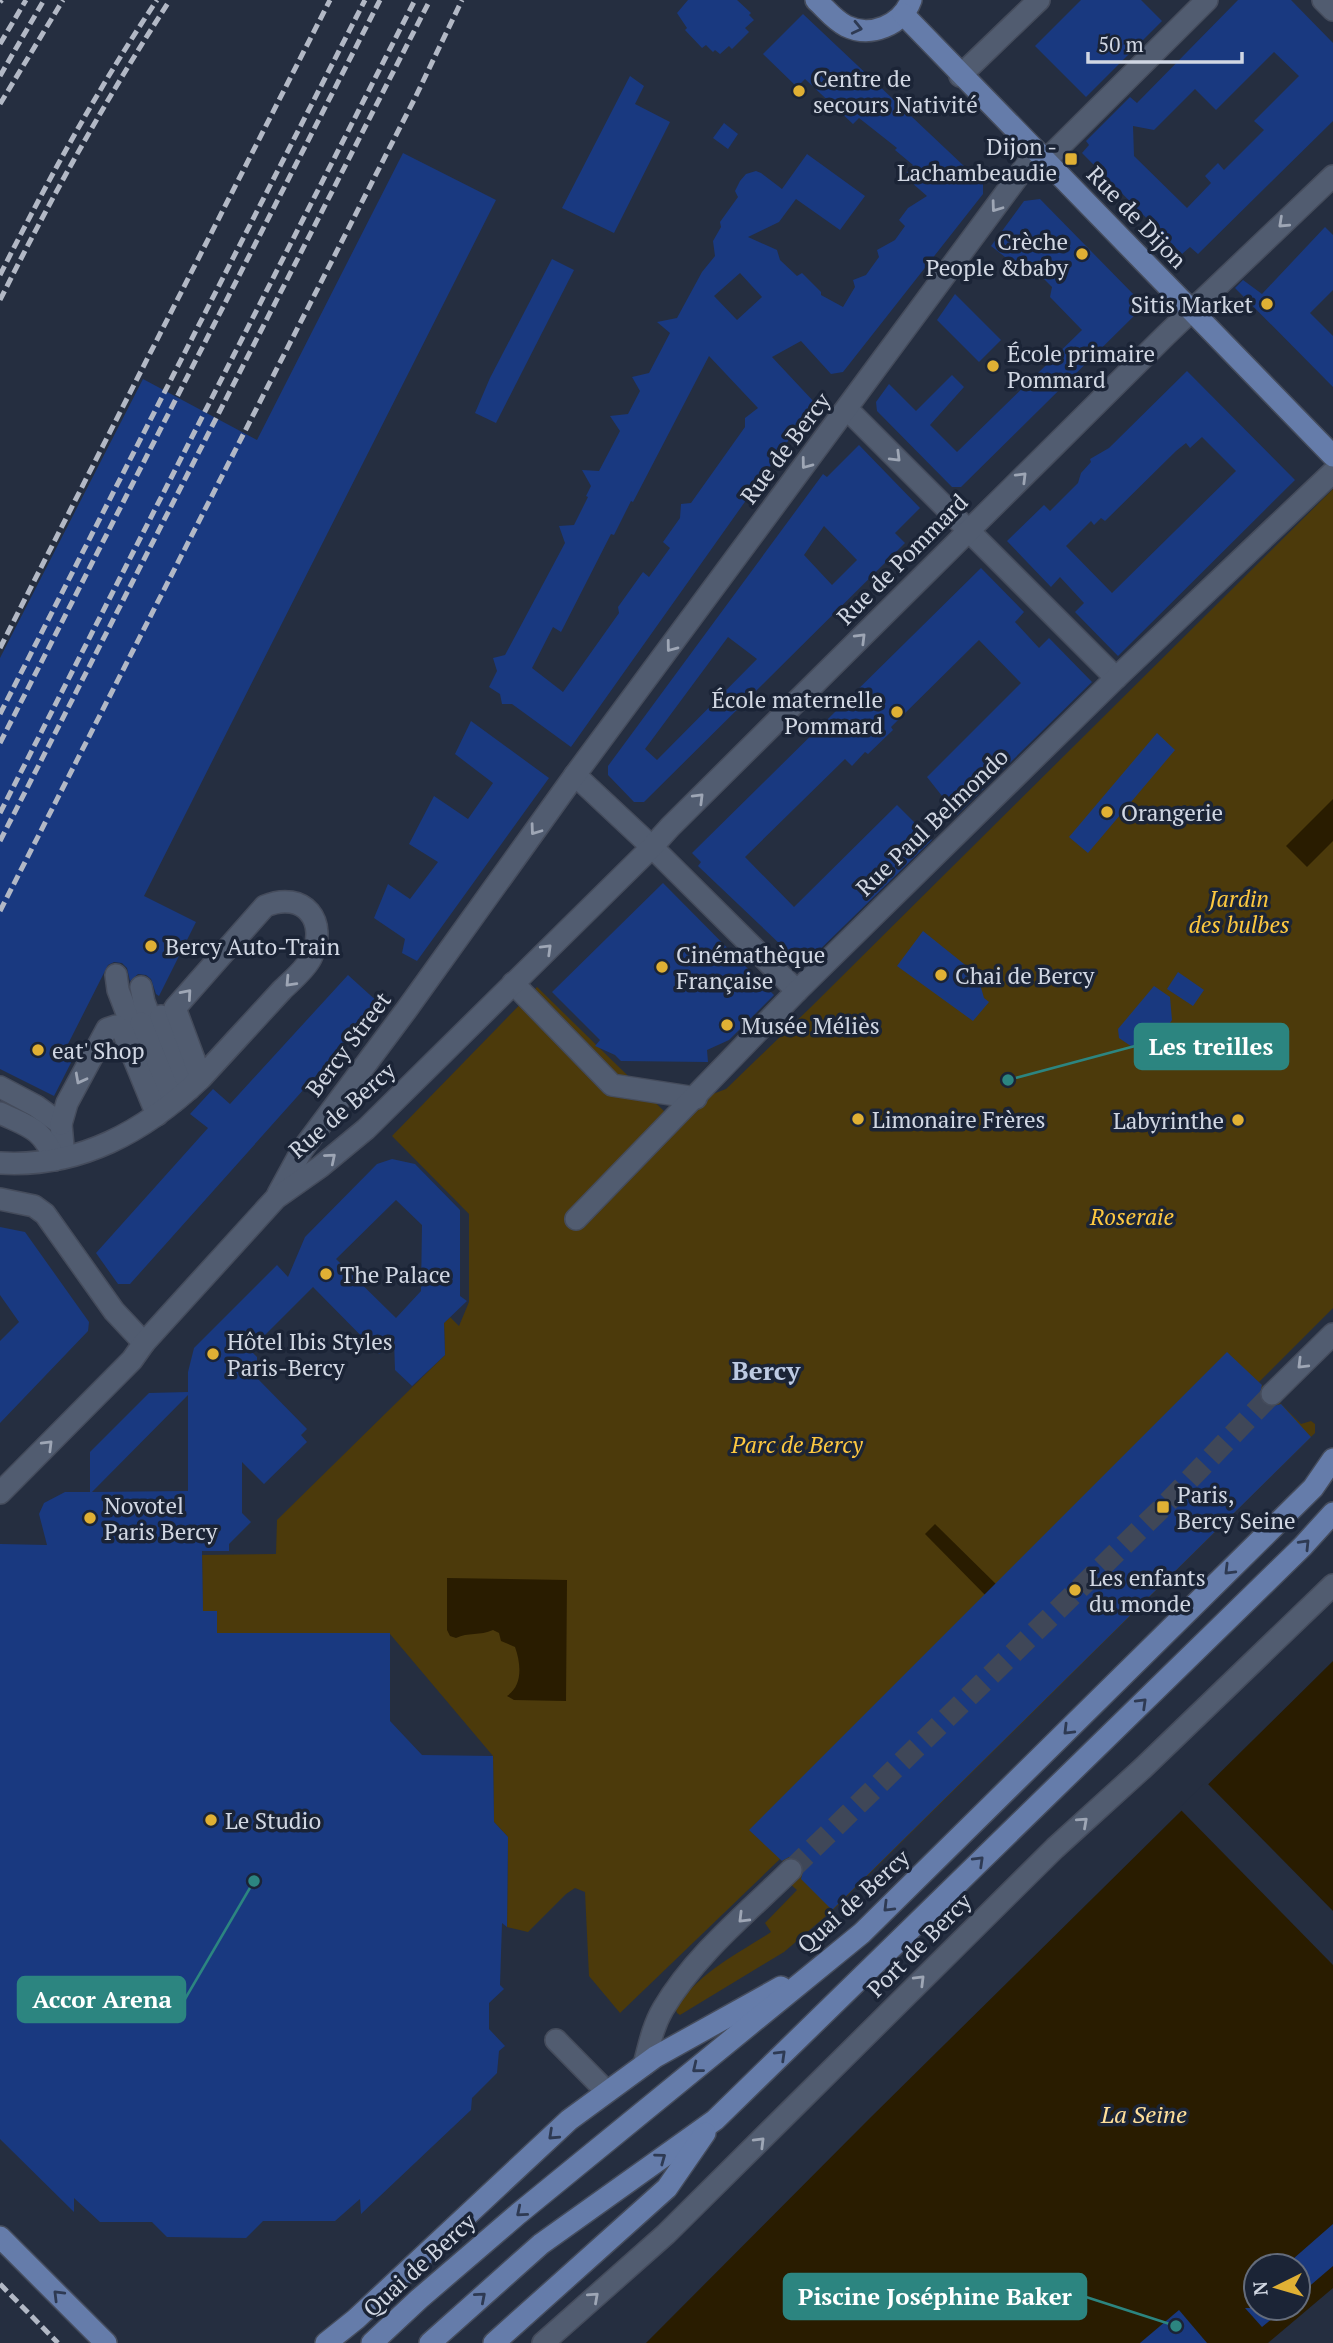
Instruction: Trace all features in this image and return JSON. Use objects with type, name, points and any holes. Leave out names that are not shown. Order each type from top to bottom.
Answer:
[{"type":"main road","points":[[816,0],[832,17],[858,30],[882,28],[894,23],[907,7]]},
{"type":"main road","name":"Rue de Dijon","points":[[907,7],[960,76],[1333,456]]},
{"type":"main road","points":[[1313,1488],[1333,1445]]},
{"type":"main road","name":"Quai de Bercy","points":[[372,2343],[517,2214],[862,1933],[1313,1488],[1333,1459]]},
{"type":"main road","points":[[430,2343],[541,2244],[715,2120],[1293,1556],[1333,1513]]},
{"type":"main road","points":[[326,2343],[356,2319],[569,2120],[606,2091],[644,2065],[825,1962]]},
{"type":"main road","points":[[494,2343],[667,2188],[715,2120]]},
{"type":"main road","points":[[0,2238],[106,2343]]},
{"type":"street","points":[[960,76],[1039,0]]},
{"type":"street","name":"Rue de Bercy","points":[[575,775],[847,409],[1040,156],[1207,0]]},
{"type":"street","points":[[1324,0],[1333,10]]},
{"type":"street","name":"Rue de Pommard","points":[[652,847],[1192,310],[1333,176]]},
{"type":"street","points":[[847,409],[1116,678]]},
{"type":"street","name":"Rue Paul Belmondo","points":[[576,1219],[797,991],[1116,678],[1333,472]]},
{"type":"street","points":[[575,775],[797,991]]},
{"type":"street","name":"Bercy Street","points":[[276,1198],[302,1150],[575,775]]},
{"type":"street","name":"Rue de Bercy","points":[[0,1493],[132,1360],[144,1343],[276,1198],[320,1167],[366,1129],[652,847]]},
{"type":"street","points":[[0,1163],[22,1165],[96,1149],[114,1141],[178,1098],[310,959],[317,931],[312,916],[299,904],[277,901],[265,906],[175,1008],[178,1098]]},
{"type":"street","points":[[513,983],[612,1084],[696,1098]]},
{"type":"street","points":[[178,1098],[134,984],[178,1098]]},
{"type":"street","points":[[59,1159],[61,1124],[67,1103],[107,1029],[116,1026],[123,1032],[178,1098]]},
{"type":"street","points":[[0,1087],[36,1106],[61,1124]]},
{"type":"street","points":[[0,1113],[41,1134],[59,1159]]},
{"type":"street","points":[[0,1199],[34,1206],[45,1214],[114,1311],[144,1343]]},
{"type":"street","points":[[1272,1394],[1333,1334]]},
{"type":"street","name":"Port de Bercy","points":[[543,2343],[666,2234],[1055,1848],[1143,1768],[1333,1585]]},
{"type":"street","points":[[644,2065],[662,2010],[689,1970],[791,1870]]},
{"type":"street","points":[[556,2040],[606,2091]]},
{"type":"green space","name":"Parc de Bercy","points":[[1333,489],[1333,1308],[1259,1382],[1301,1424],[1311,1421],[1315,1424],[1315,1433],[833,1910],[784,1952],[680,2015],[677,2013],[676,2010],[684,1997],[706,1975],[771,1932],[765,1923],[797,1890],[789,1883],[796,1874],[780,1859],[620,2013],[589,1976],[585,1892],[575,1888],[566,1894],[528,1932],[507,1927],[508,1837],[494,1822],[493,1756],[390,1634],[203,1633],[202,1555],[276,1554],[277,1520],[445,1355],[444,1323],[450,1317],[459,1326],[469,1302],[469,1214],[392,1136],[537,987],[665,1112],[726,1089]]},
{"type":"water","points":[[1333,799],[1333,841],[1307,867],[1286,846]]},
{"type":"water","points":[[935,1524],[1002,1590],[991,1601],[925,1534]]},
{"type":"water","points":[[447,1578],[567,1580],[566,1701],[514,1700],[507,1696],[516,1686],[519,1674],[515,1647],[501,1641],[499,1633],[493,1630],[456,1638],[450,1636],[447,1630]]},
{"type":"water","name":"La Seine","points":[[1333,1661],[1333,2288],[1312,2306],[1312,2252],[1242,2252],[1242,2322],[1293,2322],[1268,2343],[646,2343]]},
{"type":"pier","points":[[1206,1782],[1333,1911],[1333,1965],[1179,1808]]},
{"type":"building","points":[[688,0],[737,0],[751,13],[749,15],[754,20],[745,28],[749,32],[732,49],[729,46],[720,54],[715,50],[713,52],[706,45],[702,48],[685,30],[687,28],[677,13]]},
{"type":"building","points":[[1081,0],[1141,0],[1162,21],[1086,97],[1035,46]]},
{"type":"building","points":[[1238,0],[1291,0],[1333,43],[1333,121],[1198,254],[1190,247],[1182,254],[1082,153],[1089,145],[1086,141],[1130,97],[1137,103]],"holes":[[[1274,52],[1299,76],[1254,121],[1264,130],[1224,170],[1218,163],[1205,176],[1211,183],[1187,208],[1134,156],[1133,126],[1154,130],[1195,89],[1216,110]]]},
{"type":"building","points":[[803,14],[983,184],[983,194],[843,372],[831,374],[801,341],[772,357],[815,403],[571,747],[512,704],[502,704],[500,694],[489,687],[497,671],[493,658],[505,655],[565,543],[559,526],[574,525],[588,497],[586,496],[591,486],[582,470],[599,471],[620,431],[610,416],[628,414],[640,391],[632,377],[649,373],[670,333],[657,322],[677,318],[702,272],[715,256],[713,241],[721,227],[720,222],[738,197],[735,191],[740,181],[746,174],[756,171],[782,189],[807,154],[865,196],[840,230],[796,199],[779,222],[748,237],[777,250],[780,260],[797,276],[802,273],[821,295],[843,307],[855,287],[853,280],[866,275],[879,257],[877,250],[895,240],[905,226],[899,220],[908,208],[927,196],[904,176],[913,165],[895,150],[897,148],[859,118],[853,124],[805,79],[797,87],[763,54]],"holes":[[[740,273],[762,297],[737,320],[714,296]],[[709,356],[758,408],[745,418],[745,427],[691,503],[681,504],[680,518],[663,542],[670,548],[649,577],[643,572],[618,607],[619,613],[563,692],[532,668],[553,627],[561,632],[611,534],[614,535],[631,501],[633,502]]]},
{"type":"building","points":[[630,76],[644,86],[635,104],[670,122],[614,233],[562,208]]},
{"type":"building","points":[[724,123],[738,134],[728,149],[713,138]]},
{"type":"building","points":[[403,153],[496,200],[144,896],[196,922],[159,996],[151,979],[146,975],[138,974],[130,981],[127,968],[122,963],[114,962],[108,965],[68,1044],[78,1049],[54,1096],[0,1069],[0,658],[143,379],[257,440]]},
{"type":"building","points":[[1040,199],[1137,298],[1137,313],[961,487],[952,487],[877,411],[876,402],[889,384],[916,411],[952,375],[964,387],[930,425],[957,452],[1082,330],[1050,297],[1052,287],[1034,269],[1028,275],[991,246],[1024,201]]},
{"type":"building","points":[[1325,227],[1333,235],[1333,290],[1310,313],[1333,336],[1333,387],[1235,288],[1243,280],[1262,294]]},
{"type":"building","points":[[552,259],[574,270],[496,423],[475,413],[490,378]]},
{"type":"building","points":[[955,294],[1001,340],[979,362],[937,320]]},
{"type":"building","points":[[1187,371],[1295,480],[1118,656],[1075,612],[1084,603],[1060,577],[1051,587],[1007,541],[1044,505],[1050,511],[1078,483],[1081,473],[1091,462],[1090,459],[1109,448]],"holes":[[[1202,437],[1236,471],[1112,593],[1066,546],[1091,521],[1094,525],[1101,518],[1105,521],[1186,443],[1190,448]]]},
{"type":"building","points":[[859,445],[920,508],[895,533],[905,543],[644,802],[634,802],[608,775],[608,766],[823,474],[827,477]],"holes":[[[824,526],[857,560],[832,585],[804,555]],[[728,637],[757,659],[657,760],[645,749]]]},
{"type":"building","points":[[981,568],[1024,612],[1015,622],[1039,648],[1049,638],[1092,682],[957,815],[927,777],[1021,683],[979,640],[891,727],[893,730],[868,754],[865,752],[852,766],[845,759],[745,857],[794,907],[897,805],[932,840],[803,966],[698,866],[701,862],[692,853]]},
{"type":"building","points":[[471,721],[549,778],[417,961],[402,953],[405,939],[374,918],[388,884],[410,899],[438,862],[409,844],[434,796],[468,819],[493,783],[455,754]]},
{"type":"building","name":"Orangerie","points":[[1157,733],[1175,750],[1088,853],[1069,837]]},
{"type":"building","name":"Cinémathèque Française","points":[[663,883],[774,995],[729,1040],[707,1050],[708,1062],[621,1061],[615,1055],[595,1046],[600,1040],[552,992]]},
{"type":"building","name":"Chai de Bercy","points":[[923,931],[969,968],[980,984],[984,998],[989,1002],[973,1021],[897,966]]},
{"type":"building","points":[[1178,972],[1204,990],[1193,1006],[1167,989]]},
{"type":"building","points":[[348,975],[380,1004],[130,1284],[118,1284],[96,1253],[208,1128],[190,1114],[213,1089],[230,1104]]},
{"type":"building","points":[[1154,986],[1170,997],[1172,1020],[1147,1057],[1119,1038],[1118,1029]]},
{"type":"building","points":[[392,1159],[415,1164],[460,1210],[460,1296],[467,1301],[444,1323],[445,1355],[412,1386],[395,1370],[394,1340],[379,1354],[313,1287],[250,1350],[257,1357],[257,1378],[307,1429],[301,1435],[307,1442],[264,1484],[242,1462],[242,1513],[251,1522],[229,1544],[229,1551],[202,1551],[203,1611],[217,1611],[217,1633],[390,1633],[390,1721],[422,1755],[493,1756],[494,1822],[508,1837],[507,1927],[502,1923],[500,1985],[504,1989],[489,2003],[489,2029],[505,2046],[499,2051],[497,2073],[472,2098],[471,2110],[361,2214],[360,2199],[335,2221],[263,2221],[246,2238],[167,2237],[152,2222],[100,2222],[74,2198],[74,2212],[0,2139],[0,1544],[47,1545],[39,1514],[44,1503],[65,1492],[90,1492],[90,1452],[149,1393],[188,1392],[188,1372],[194,1348],[277,1265],[288,1277],[305,1237],[377,1164]],"holes":[[[396,1200],[422,1225],[421,1291],[396,1318],[336,1259]],[[188,1395],[188,1491],[92,1492]]]},
{"type":"building","points":[[0,1227],[25,1232],[89,1322],[88,1331],[0,1423],[0,1341],[19,1322],[0,1295]]},
{"type":"building","points":[[1227,1352],[1262,1385],[1259,1397],[1262,1403],[1269,1407],[1281,1404],[1311,1437],[832,1910],[801,1879],[804,1868],[800,1860],[789,1857],[782,1861],[749,1830]]},
{"type":"building","points":[[1333,2224],[1333,2266],[1312,2284],[1312,2252],[1301,2252]]},
{"type":"building","points":[[1179,2310],[1207,2343],[1140,2343]]},
{"type":"tunnel","points":[[791,1870],[1163,1507],[1272,1394]]},
{"type":"railway","points":[[0,44],[26,0]]},
{"type":"railway","points":[[0,76],[44,0]]},
{"type":"railway","points":[[0,104],[63,0]]},
{"type":"railway","points":[[0,275],[74,135],[157,0]]},
{"type":"railway","points":[[0,300],[81,147],[170,0]]},
{"type":"railway","points":[[0,648],[330,0]]},
{"type":"railway","points":[[0,714],[365,0]]},
{"type":"railway","points":[[0,743],[380,0]]},
{"type":"railway","points":[[0,813],[415,0]]},
{"type":"railway","points":[[0,841],[430,0]]},
{"type":"railway","points":[[0,911],[415,98],[462,0]]},
{"type":"railway","points":[[0,2284],[58,2343]]},
{"type":"place","name":"Centre de secours Nativité","points":[[799,91]]},
{"type":"place","name":"Dijon - Lachambeaudie","points":[[1071,159]]},
{"type":"place","name":"Crèche People &baby","points":[[1082,254]]},
{"type":"place","name":"Sitis Market","points":[[1267,304]]},
{"type":"place","name":"École primaire Pommard","points":[[993,366]]},
{"type":"place","name":"École maternelle Pommard","points":[[897,712]]},
{"type":"place","name":"Orangerie","points":[[1107,812]]},
{"type":"place","name":"Bercy Auto-Train","points":[[151,946]]},
{"type":"place","name":"Cinémathèque Française","points":[[662,967]]},
{"type":"place","name":"Chai de Bercy","points":[[941,975]]},
{"type":"place","name":"Musée Méliès","points":[[727,1025]]},
{"type":"place","name":"eat' Shop","points":[[38,1050]]},
{"type":"place","name":"Les treilles","points":[[1008,1080]]},
{"type":"place","name":"Limonaire Frères","points":[[858,1119]]},
{"type":"place","name":"Labyrinthe","points":[[1238,1120]]},
{"type":"place","name":"The Palace","points":[[326,1274]]},
{"type":"place","name":"Hôtel Ibis Styles Paris-Bercy","points":[[213,1354]]},
{"type":"place","name":"Paris, Bercy Seine","points":[[1163,1507]]},
{"type":"place","name":"Novotel Paris Bercy","points":[[90,1518]]},
{"type":"place","name":"Les enfants du monde","points":[[1075,1590]]},
{"type":"place","name":"Le Studio","points":[[211,1820]]},
{"type":"place","name":"Accor Arena","points":[[254,1881]]},
{"type":"place","name":"Piscine Joséphine Baker","points":[[1176,2326]]},
{"type":"district","name":"Bercy","points":[[766,1370]]},
{"type":"park label","name":"Jardin des bulbes","points":[[1239,911]]},
{"type":"park label","name":"Roseraie","points":[[1132,1216]]}]
